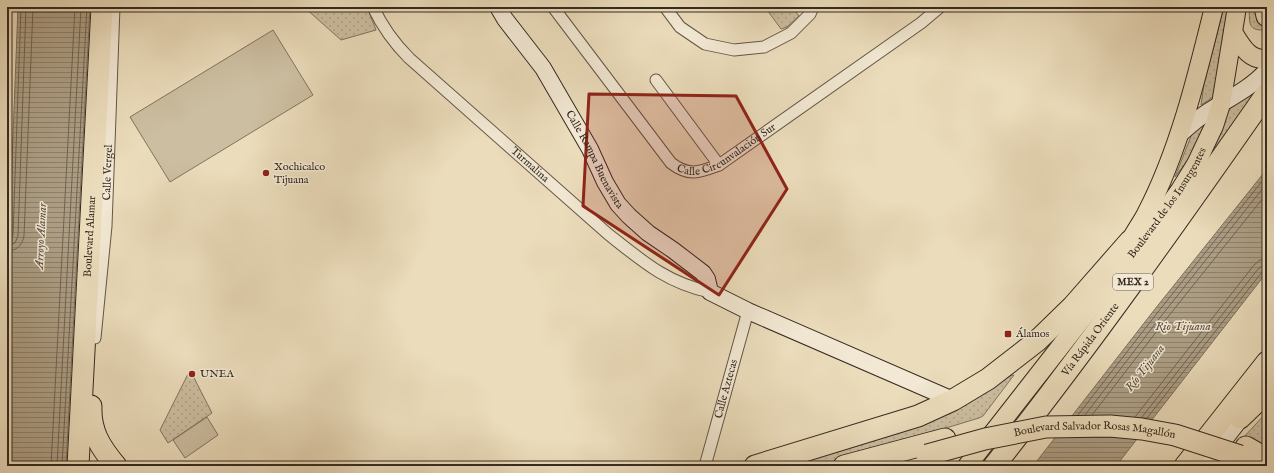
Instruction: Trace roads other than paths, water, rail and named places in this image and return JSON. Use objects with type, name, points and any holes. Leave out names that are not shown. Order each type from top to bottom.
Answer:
[{"type":"highway","name":"Boulevard Alamar","points":[[78,466],[102,7]]},
{"type":"highway","points":[[109,7],[113,46]]},
{"type":"highway","points":[[1265,7],[1267,16]]},
{"type":"highway","name":"Vía Rápida Oriente","points":[[994,466],[1037,412],[1177,223],[1267,93]]},
{"type":"highway","points":[[754,466],[918,416],[953,400],[988,379],[1037,341],[1073,306],[1130,241]]},
{"type":"highway","points":[[80,434],[96,338]]},
{"type":"highway","points":[[96,338],[91,418],[94,431],[100,443],[116,466]]},
{"type":"highway","points":[[1185,466],[1267,362]]},
{"type":"highway","points":[[1240,418],[1267,392]]},
{"type":"highway","name":"Boulevard Salvador Rosas Magallón","points":[[844,466],[1012,421],[1045,416],[1083,414],[1112,415],[1145,419],[1180,425],[1203,431],[1243,451],[1259,466]]},
{"type":"highway","name":"Boulevard Salvador Rosas Magallón","points":[[885,466],[984,439],[1039,428],[1110,426],[1142,429],[1175,435],[1243,451],[1267,459]]},
{"type":"main road","name":"Boulevard de los Insurgentes","points":[[956,466],[1072,318],[1130,241],[1146,215],[1162,180],[1178,136],[1193,88],[1214,7]]},
{"type":"main road","name":"Boulevard de los Insurgentes","points":[[967,466],[1138,246],[1180,190],[1196,164],[1214,126],[1221,104],[1237,7]]},
{"type":"main road","points":[[1233,32],[1250,56],[1267,59]]},
{"type":"street","name":"Calle Vergel","points":[[96,338],[106,226],[114,7]]},
{"type":"street","name":"Turmalina","points":[[373,7],[394,42],[409,58],[608,234],[636,257],[653,268],[684,285],[710,292]]},
{"type":"street","name":"Calle Rampa Buenavista","points":[[498,7],[505,19],[543,68],[590,149],[605,182],[618,204],[648,233],[703,273],[709,284],[710,292]]},
{"type":"street","name":"Calle Circunvalación Sur","points":[[553,7],[671,163],[677,168],[693,172],[700,172],[720,165],[921,23],[940,7]]},
{"type":"street","points":[[665,7],[680,27],[705,44],[734,50],[764,47],[791,33],[810,14],[813,7]]},
{"type":"street","points":[[1178,136],[1207,112],[1255,82],[1267,70]]},
{"type":"street","points":[[656,80],[720,165]]},
{"type":"street","points":[[710,292],[748,311],[953,400]]},
{"type":"street","name":"Calle Aztecas","points":[[705,466],[748,311]]},
{"type":"street","points":[[1204,466],[1267,384]]},
{"type":"water","name":"Arroyo Alamar","points":[[18,7],[90,7],[66,466],[7,466],[7,288]]},
{"type":"water","name":"Rio Tijuana","points":[[1267,169],[1267,272],[1116,466],[1033,466],[1155,309]]},
{"type":"place","name":"Xochicalco Tijuana","points":[[266,173]]},
{"type":"place","name":"Álamos","points":[[1008,334]]},
{"type":"place","name":"UNEA","points":[[192,374]]},
{"type":"water label","name":"Río Tijuana","points":[[1145,368]]}]
